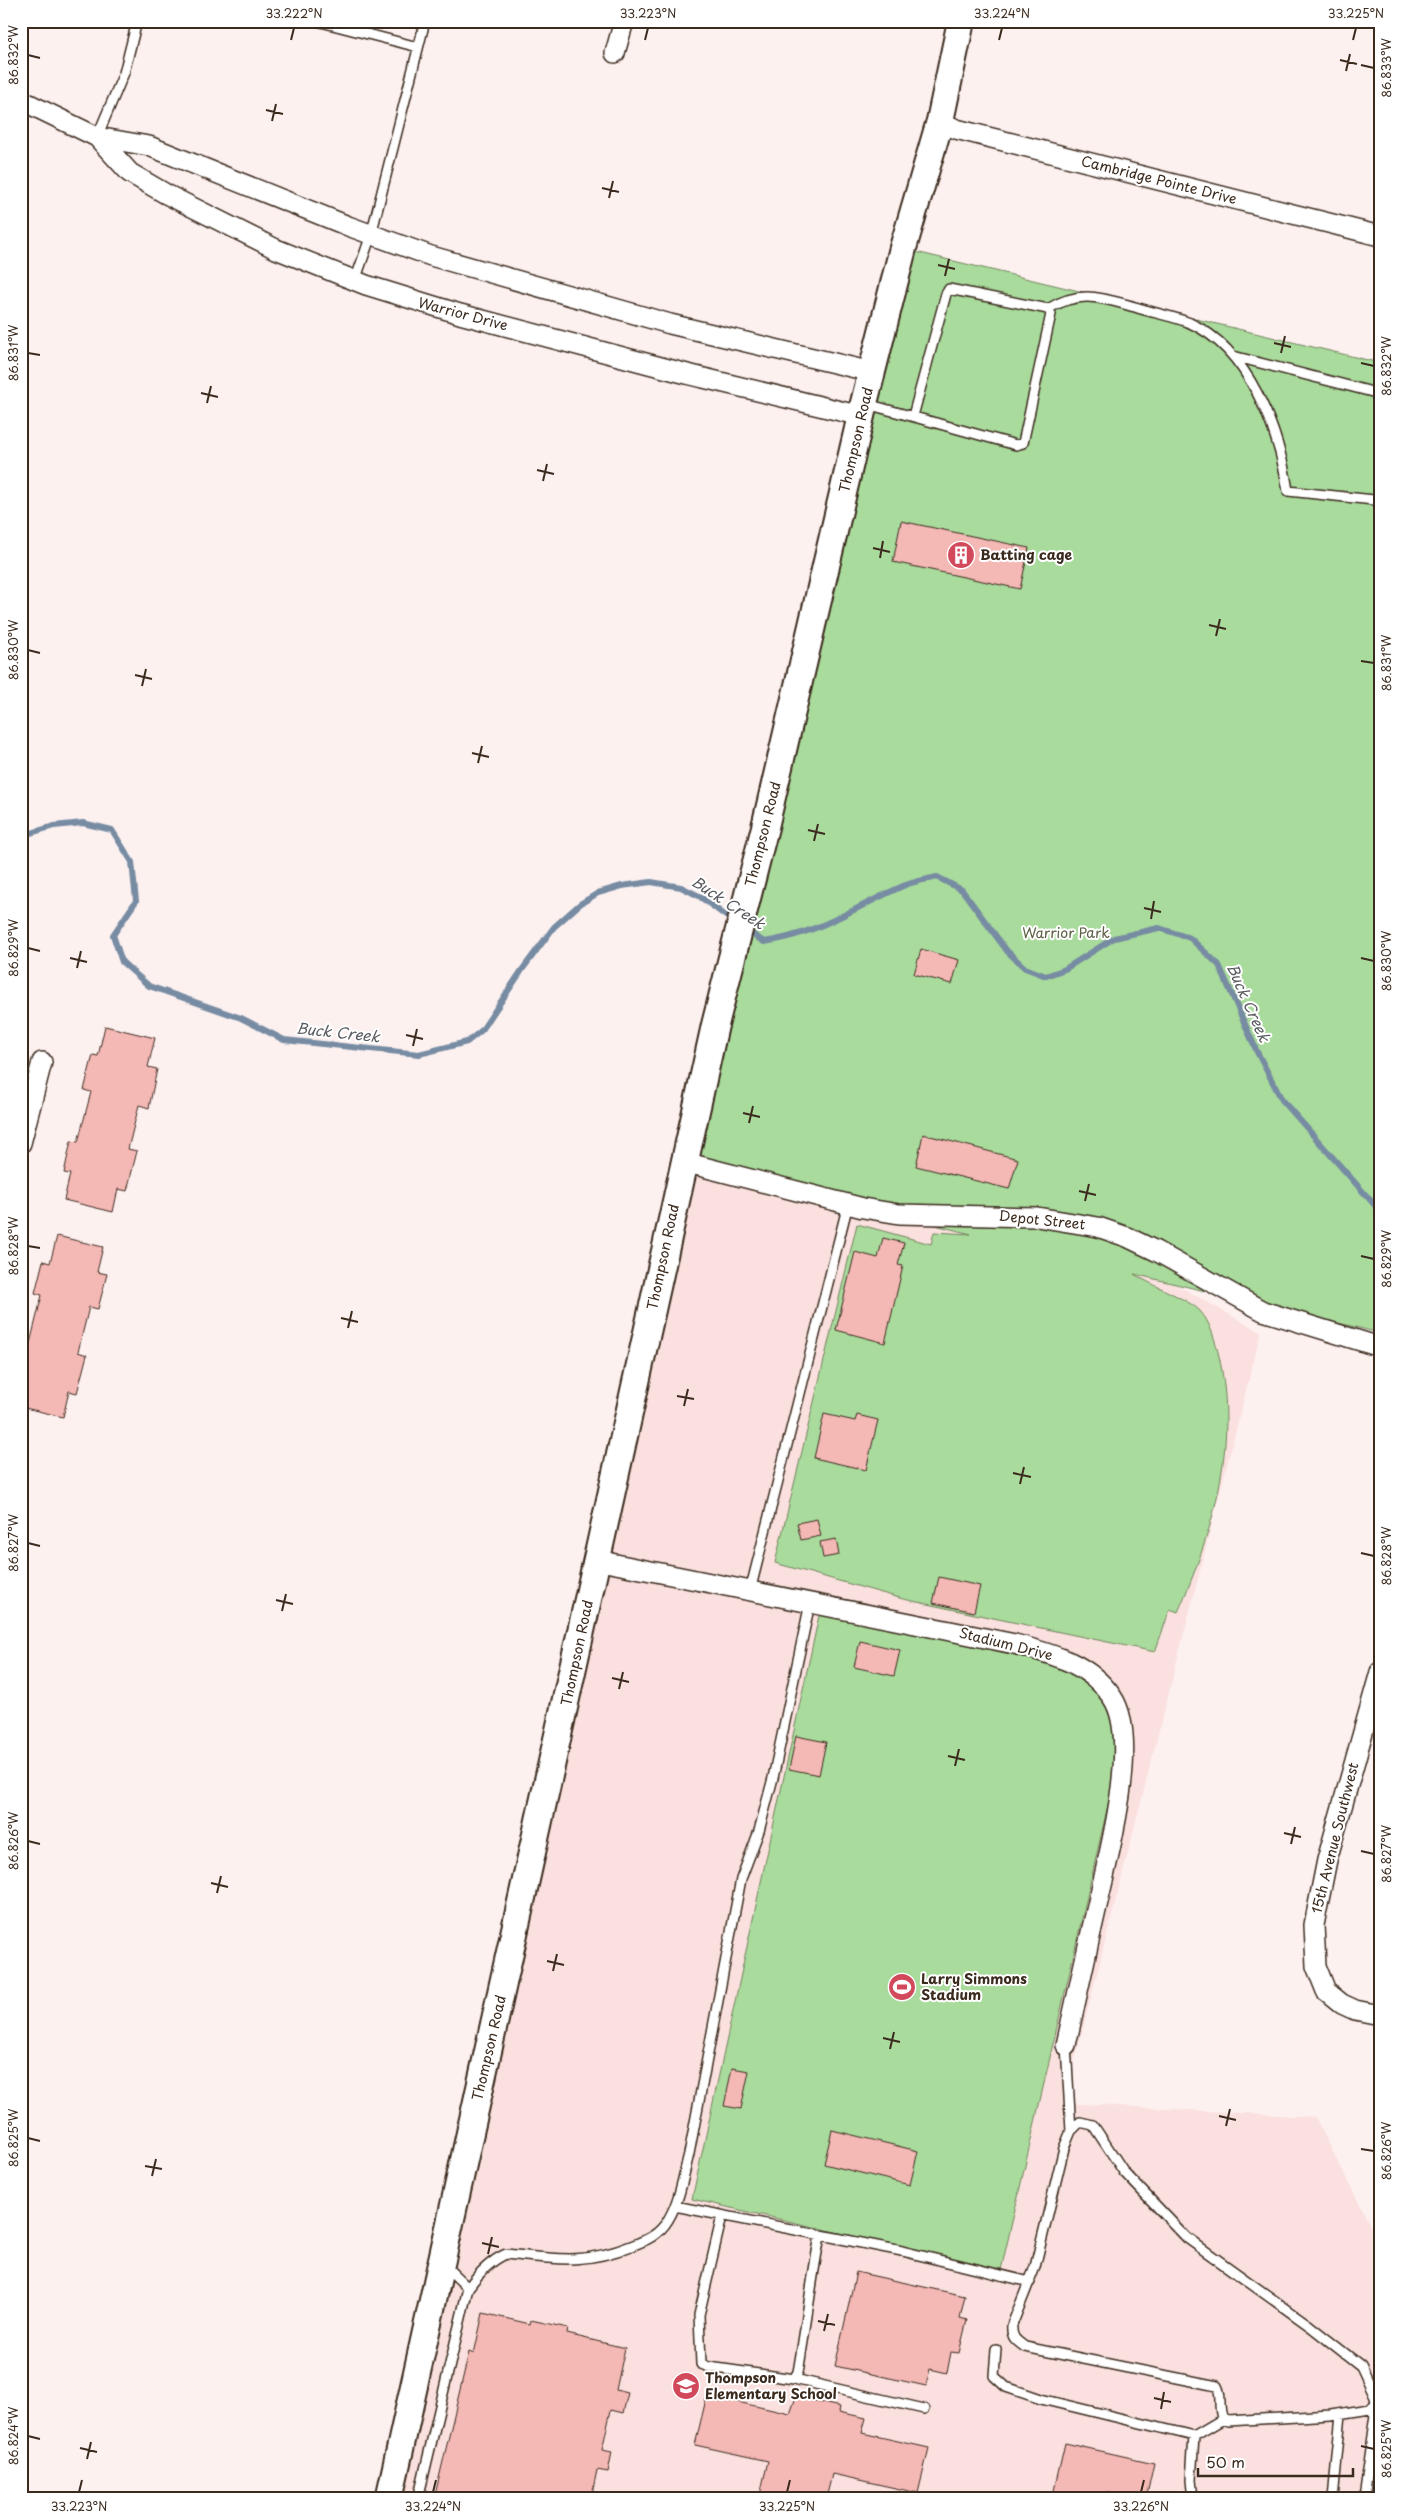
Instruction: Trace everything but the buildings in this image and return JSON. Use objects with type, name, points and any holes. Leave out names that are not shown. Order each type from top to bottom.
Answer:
[{"type":"street","points":[[615,53],[624,21]]},
{"type":"street","name":"Thompson Road","points":[[389,2499],[684,1162],[766,827],[872,372],[903,248],[940,121],[961,21]]},
{"type":"street","name":"Warrior Drive","points":[[21,100],[97,137],[149,146],[371,235],[431,256],[572,298],[670,324],[872,372]]},
{"type":"street","name":"Cambridge Pointe Drive","points":[[940,121],[956,129],[1380,236]]},
{"type":"street","name":"Warrior Drive","points":[[97,137],[130,173],[166,194],[276,249],[355,281],[460,314],[687,374],[863,410]]},
{"type":"street","points":[[21,1143],[42,1062]]},
{"type":"street","name":"Depot Street","points":[[684,1162],[848,1204],[899,1214],[1028,1216],[1098,1227],[1127,1237],[1156,1251],[1263,1311],[1380,1347]]},
{"type":"street","name":"Stadium Drive","points":[[596,1560],[750,1590],[1043,1652],[1069,1661],[1090,1672],[1113,1698],[1123,1726],[1120,1788],[1112,1838],[1066,2044]]},
{"type":"street","name":"15th Avenue Southwest","points":[[1380,1672],[1327,1860],[1314,1925],[1316,1966],[1321,1984],[1337,2000],[1355,2010],[1380,2015]]},
{"type":"lane","points":[[97,137],[124,73],[137,21]]},
{"type":"lane","points":[[317,21],[418,47]]},
{"type":"lane","points":[[355,281],[371,235],[425,21]]},
{"type":"lane","points":[[913,416],[946,294],[949,289],[1048,308],[1062,300],[1076,297],[1103,298],[1190,323],[1209,334],[1233,356],[1260,400],[1270,423],[1280,449],[1288,491],[1374,500],[1380,499]]},
{"type":"lane","points":[[863,410],[913,416],[1016,445],[1023,443],[1051,314],[1048,308]]},
{"type":"lane","points":[[1233,356],[1380,394]]},
{"type":"lane","points":[[750,1590],[848,1204]]},
{"type":"lane","points":[[418,2499],[468,2288],[477,2275],[497,2258],[506,2254],[568,2261],[606,2256],[653,2237],[667,2221],[679,2197],[689,2154],[741,1879],[759,1831],[770,1787],[810,1603]]},
{"type":"lane","points":[[1066,2044],[1071,2131]]},
{"type":"lane","points":[[1222,2419],[1220,2414],[1220,2390],[1218,2386],[1025,2346],[1015,2340],[1012,2333],[1012,2325],[1030,2282],[1064,2148],[1071,2131],[1080,2122],[1093,2125],[1124,2172],[1187,2238],[1310,2326],[1361,2366],[1379,2408],[1364,2499]]},
{"type":"lane","points":[[675,2206],[926,2256],[1030,2282]]},
{"type":"lane","points":[[722,2216],[699,2314],[702,2364],[710,2367],[794,2379],[924,2409]]},
{"type":"lane","points":[[794,2379],[798,2372],[808,2316],[808,2297],[820,2236]]},
{"type":"lane","points":[[442,2262],[468,2288]]},
{"type":"lane","points":[[996,2348],[994,2376],[1006,2387],[1041,2400],[1194,2436],[1222,2419],[1228,2421],[1341,2414],[1379,2408]]},
{"type":"lane","points":[[1332,2499],[1341,2414]]},
{"type":"lane","points":[[1192,2499],[1191,2480],[1194,2436]]},
{"type":"shaded area","points":[[684,1162],[1126,1257],[1261,1332],[1064,2103],[1315,2117],[1370,2224],[1380,2259],[1380,2499],[389,2499]]},
{"type":"green space","name":"Warrior Park","points":[[916,252],[1380,363],[1380,1333],[1134,1274],[1188,1302],[1204,1316],[1210,1327],[1219,1356],[1226,1422],[1224,1455],[1212,1519],[1191,1582],[1178,1612],[1170,1609],[1155,1652],[903,1599],[775,1563],[857,1224],[931,1244],[934,1232],[971,1234],[684,1162]]},
{"type":"green space","name":"Larry Simmons Stadium","points":[[820,1611],[1053,1664],[1086,1677],[1104,1696],[1109,1708],[1114,1735],[1115,1775],[1001,2270],[692,2199]]},
{"type":"waterway","name":"Buck Creek","points":[[21,836],[54,826],[83,823],[112,830],[132,862],[136,901],[113,935],[122,962],[149,986],[241,1018],[284,1040],[419,1054],[467,1042],[482,1030],[522,970],[554,927],[580,904],[598,893],[622,886],[651,882],[681,887],[699,896],[734,922]]},
{"type":"waterway","name":"Buck Creek","points":[[746,930],[764,942],[784,938],[836,919],[907,884],[937,877],[962,890],[1007,951],[1025,968],[1046,976],[1065,969],[1114,938],[1159,928],[1190,938],[1219,965],[1257,1052],[1282,1100],[1380,1211]]},
{"type":"place","name":"Batting cage","points":[[961,555]]},
{"type":"place","name":"Larry Simmons Stadium","points":[[902,1987]]},
{"type":"place","name":"Thompson Elementary School","points":[[686,2386]]}]
